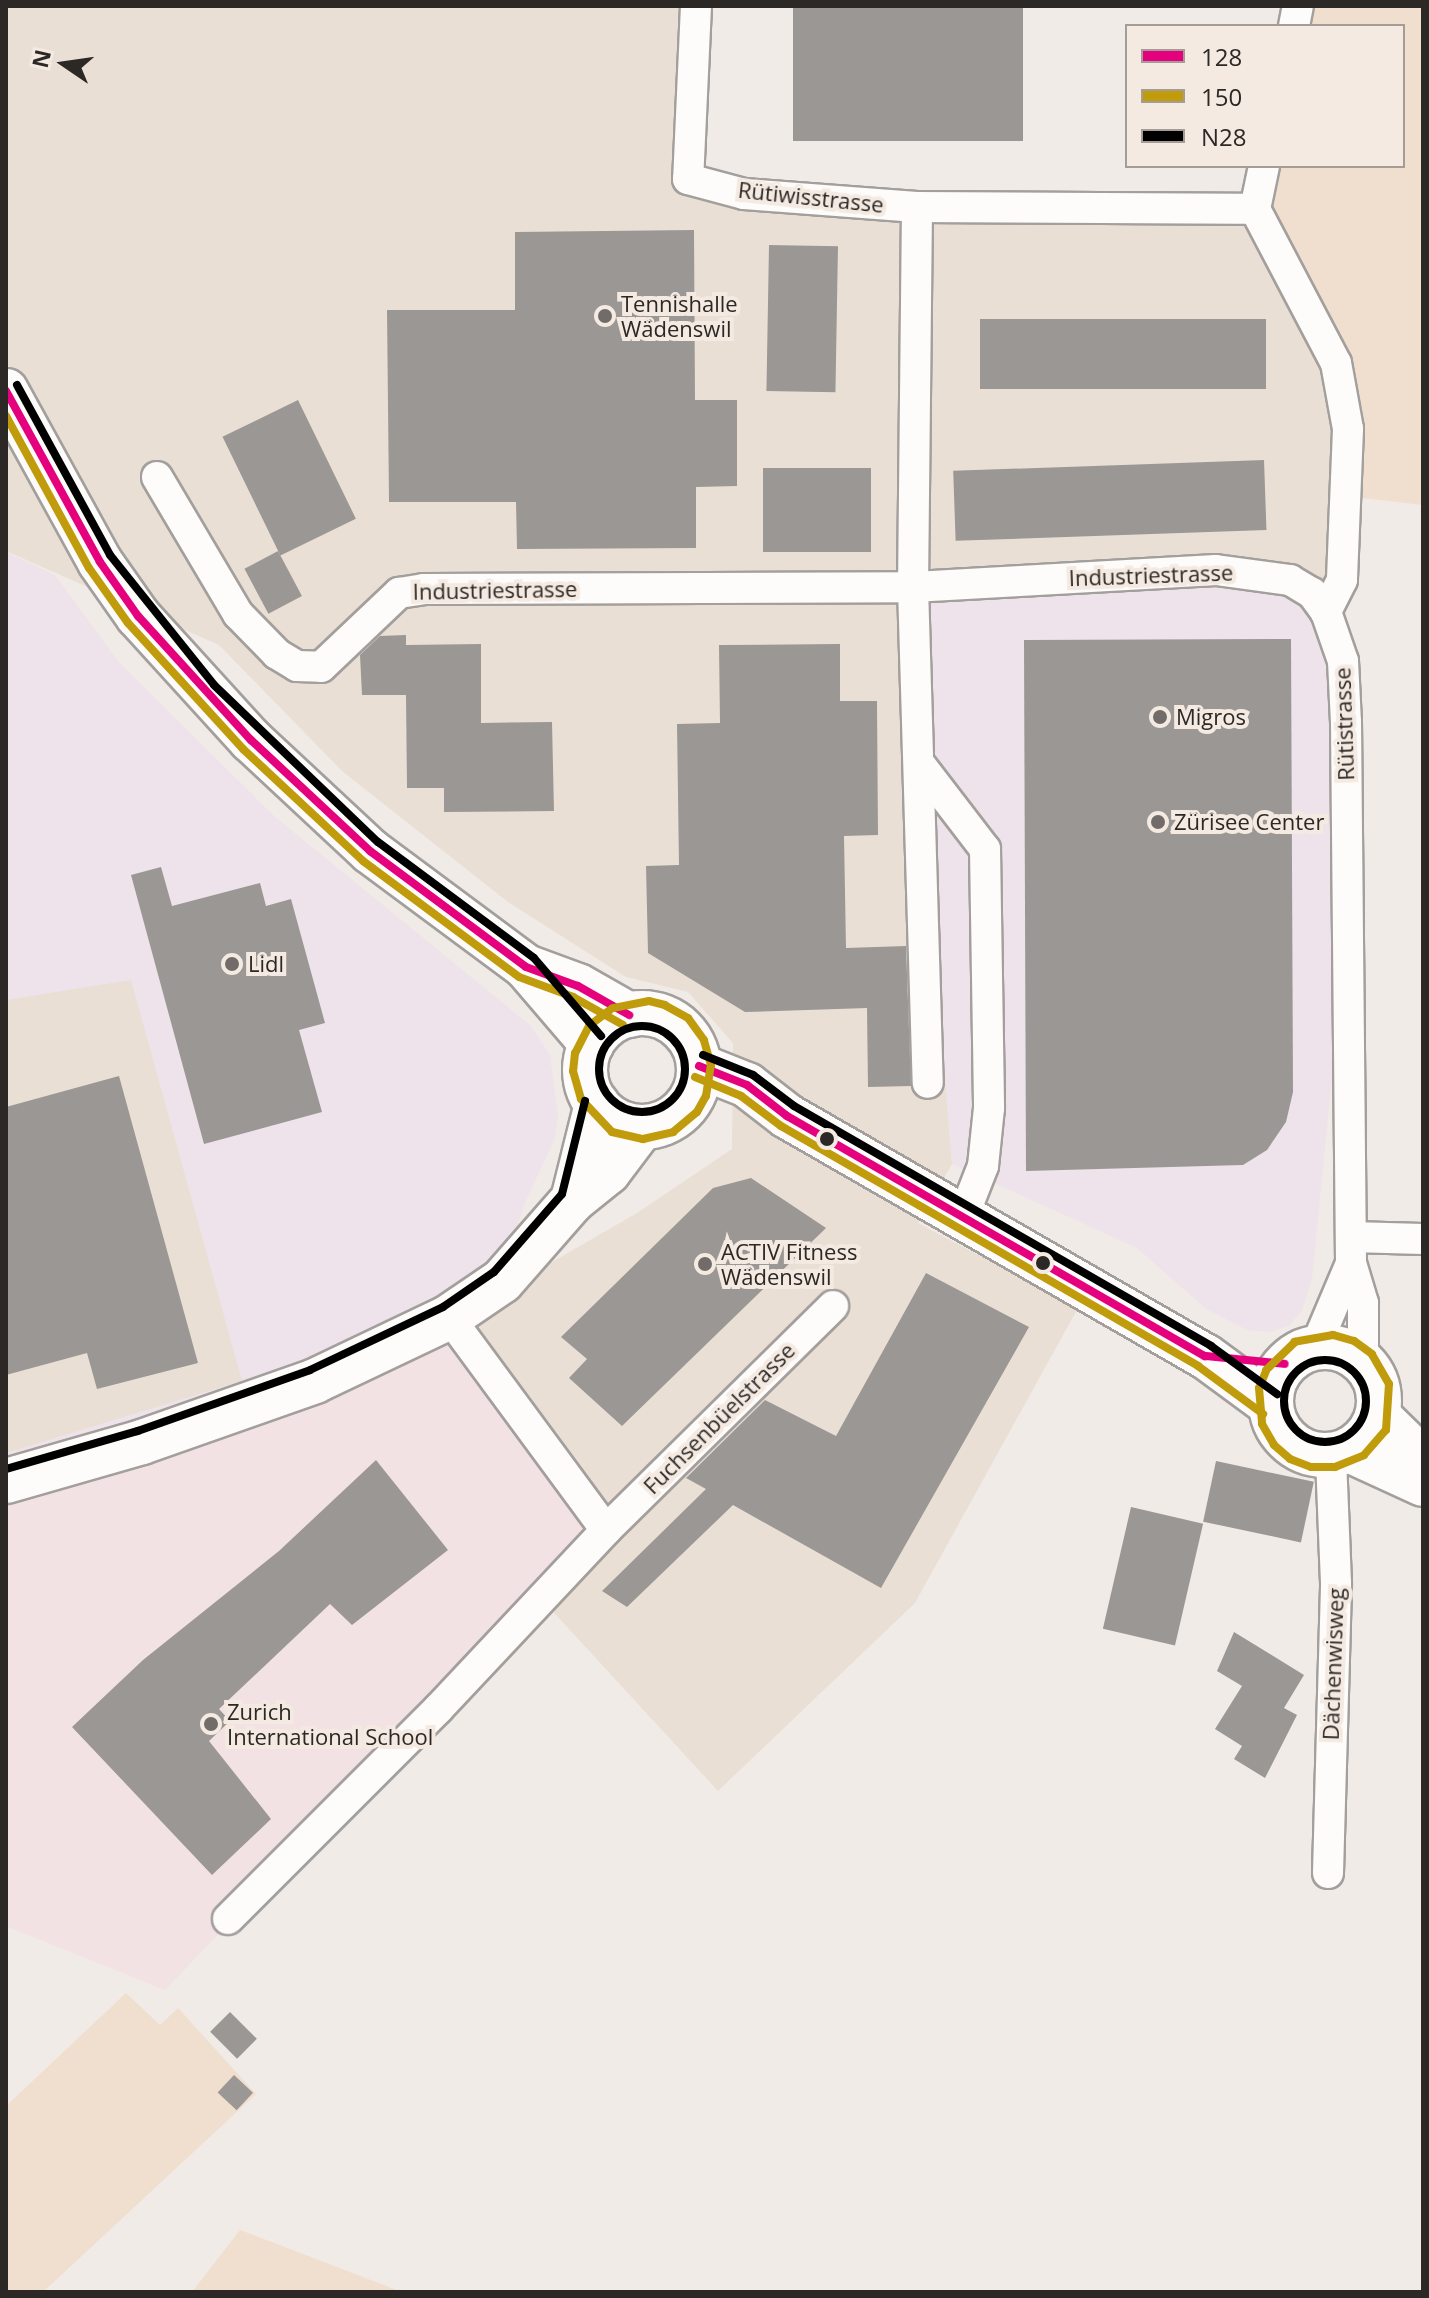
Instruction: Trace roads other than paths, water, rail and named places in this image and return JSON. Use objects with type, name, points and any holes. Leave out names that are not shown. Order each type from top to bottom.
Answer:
[{"type":"main road","points":[[6,391],[61,499],[100,562],[205,693],[370,851],[526,967],[592,1044]]},
{"type":"main road","points":[[526,967],[578,986],[629,1015]]},
{"type":"main road","points":[[650,1013],[680,1027],[693,1045],[694,1085],[668,1121],[642,1127],[616,1121],[597,1104],[586,1081],[592,1044],[607,1025],[629,1015],[650,1013]]},
{"type":"main road","points":[[694,1085],[787,1116],[1205,1356],[1270,1404]]},
{"type":"main road","points":[[573,1200],[597,1104]]},
{"type":"main road","points":[[6,1481],[142,1442],[315,1381],[449,1317],[502,1281],[573,1200],[608,1172],[642,1127]]},
{"type":"main road","points":[[1205,1356],[1300,1356],[1349,1352],[1363,1362],[1378,1387],[1378,1416],[1364,1439],[1340,1453]]},
{"type":"main road","points":[[1300,1356],[1271,1389],[1270,1404],[1283,1437],[1313,1455],[1340,1453],[1423,1484]]},
{"type":"main road","points":[[1378,1416],[1423,1460]]},
{"type":"street","name":"Rütiwisstrasse","points":[[696,6],[688,179],[744,194],[917,207],[1255,209]]},
{"type":"street","points":[[1264,168],[1255,209],[1336,363],[1348,429],[1342,580],[1326,612]]},
{"type":"street","name":"Rütiwisstrasse","points":[[913,587],[917,207]]},
{"type":"street","name":"Industriestrasse","points":[[157,477],[238,614],[277,654],[297,666],[321,667],[399,593],[424,589],[913,587],[1256,572],[1290,580],[1312,593],[1326,612]]},
{"type":"street","points":[[913,587],[928,1083]]},
{"type":"street","name":"Rütistrasse","points":[[1326,612],[1343,661],[1351,1250],[1363,1303],[1363,1362]]},
{"type":"street","points":[[919,763],[985,849],[989,1108],[983,1166],[963,1217]]},
{"type":"street","points":[[1351,1250],[1423,1239]]},
{"type":"street","name":"Rütistrasse","points":[[1300,1356],[1351,1250]]},
{"type":"street","name":"Fuchsenbüelstrasse","points":[[228,1919],[438,1709],[606,1530],[833,1306]]},
{"type":"street","points":[[449,1317],[606,1530]]},
{"type":"street","name":"Dächenwisweg","points":[[1328,1873],[1340,1453]]},
{"type":"place","name":"Tennishalle Wädenswil","points":[[605,316]]},
{"type":"place","name":"Migros","points":[[1160,717]]},
{"type":"place","name":"Zürisee Center","points":[[1158,822]]},
{"type":"place","name":"Lidl","points":[[232,964]]},
{"type":"place","name":"ACTIV Fitness Wädenswil","points":[[705,1264]]},
{"type":"place","name":"Zurich International School","points":[[211,1724]]}]
